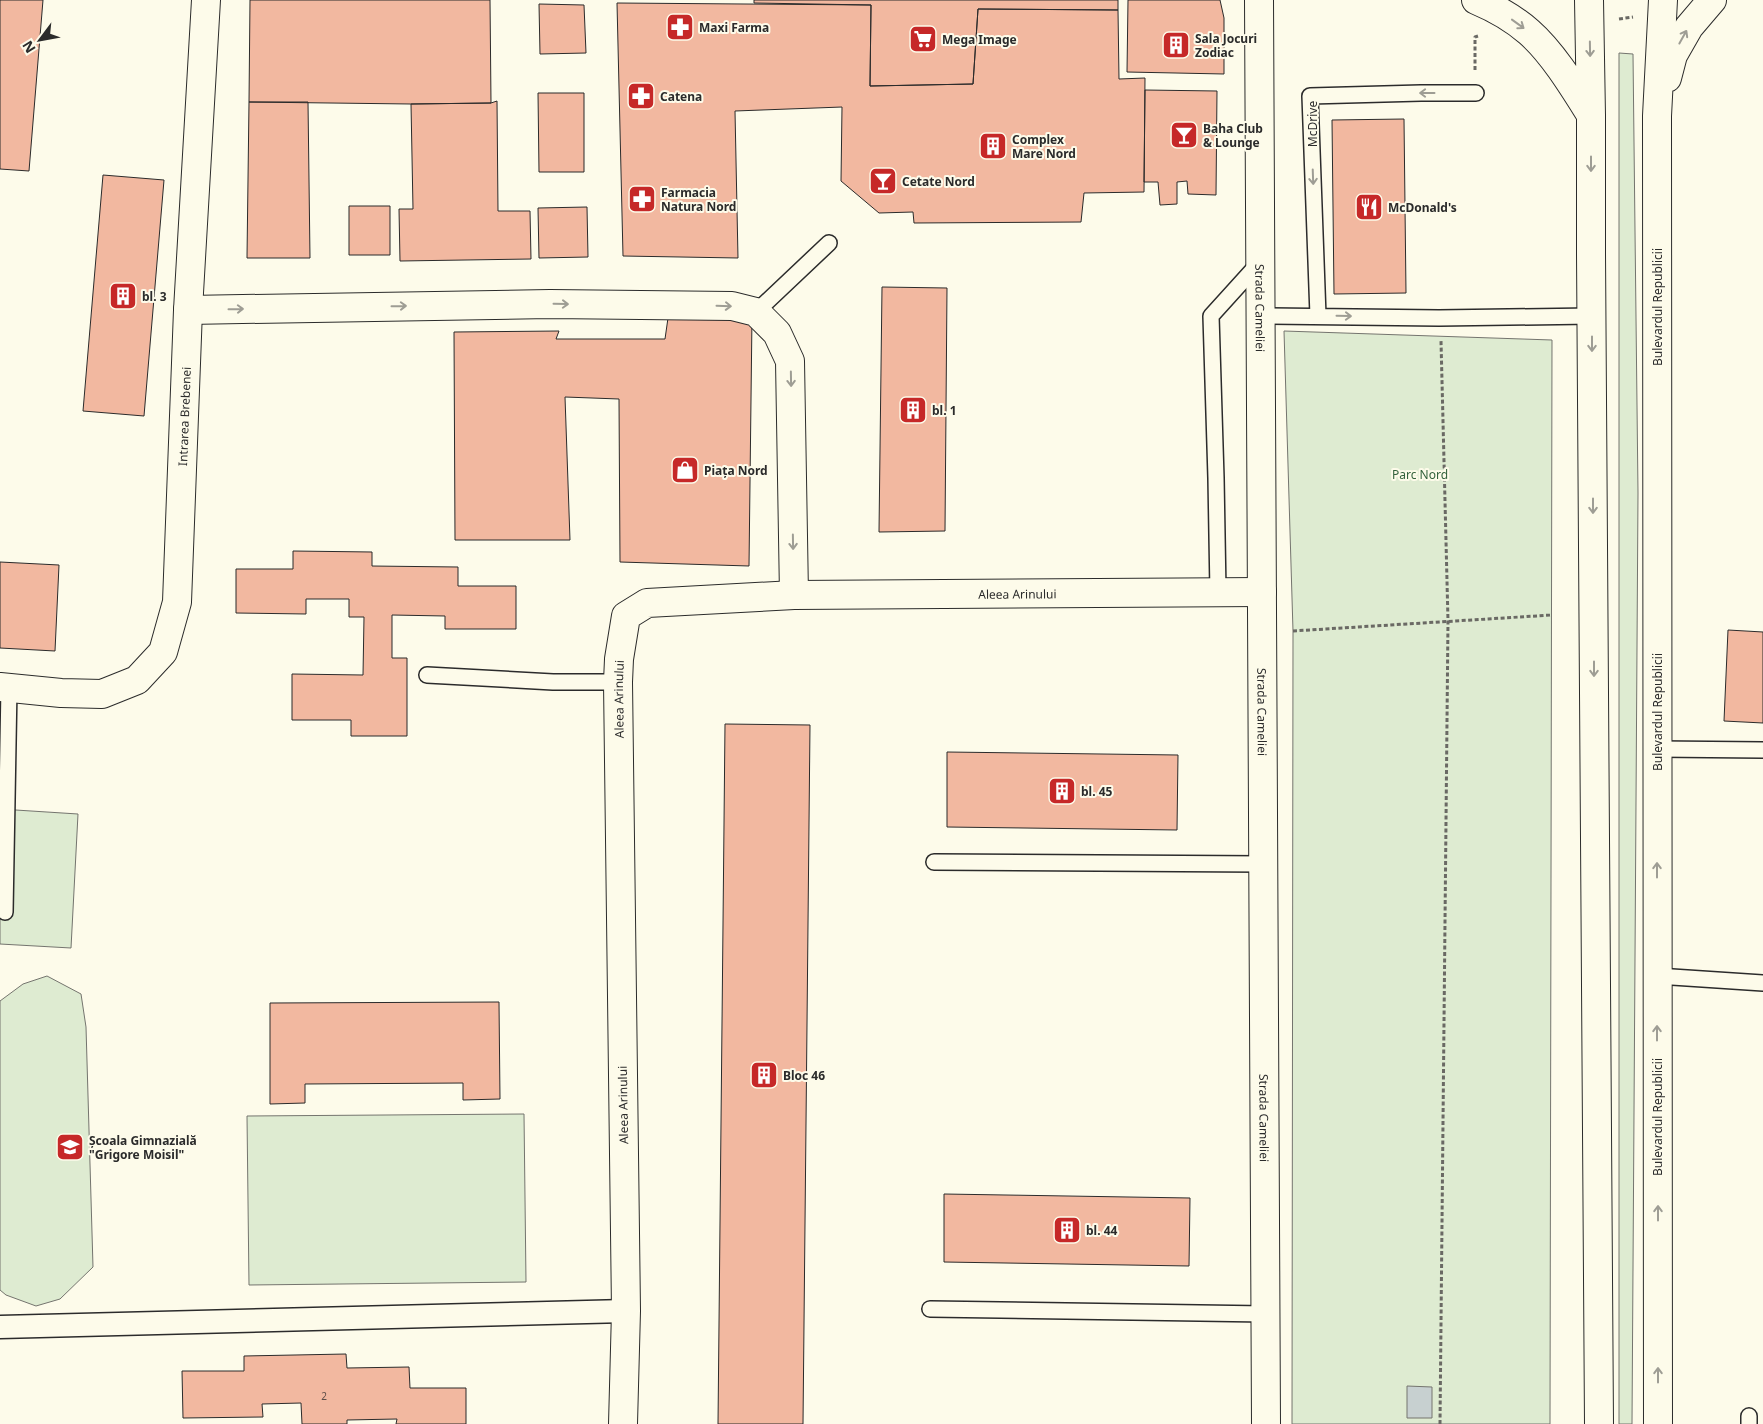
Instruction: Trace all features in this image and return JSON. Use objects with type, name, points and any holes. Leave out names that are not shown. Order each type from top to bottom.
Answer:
[{"type":"street","name":"Intrarea Brebenei","points":[[4,687],[102,694],[137,680],[163,652],[177,602],[188,310],[206,0]]},
{"type":"street","name":"Strada Cameliei","points":[[1259,0],[1266,1424]]},
{"type":"street","points":[[1476,0],[1504,14],[1530,32],[1560,68],[1592,115]]},
{"type":"street","points":[[1589,0],[1592,115],[1591,254],[1599,1424]]},
{"type":"street","name":"Bulevardul Republicii","points":[[1658,1424],[1657,116],[1663,0]]},
{"type":"street","points":[[1657,116],[1673,55],[1689,27],[1712,0]]},
{"type":"street","points":[[188,310],[550,304],[732,306],[756,312],[778,333],[790,361],[794,595]]},
{"type":"street","name":"Aleea Arinului","points":[[624,1424],[626,1311],[618,682],[619,659],[626,616],[647,603],[794,595],[1262,592]]},
{"type":"street","points":[[0,1327],[626,1311]]},
{"type":"lane","name":"McDrive","points":[[1318,316],[1310,96],[1476,93]]},
{"type":"lane","points":[[756,312],[829,243]]},
{"type":"lane","points":[[1218,592],[1211,316],[1260,262]]},
{"type":"lane","points":[[1260,316],[1439,318],[1592,316]]},
{"type":"lane","points":[[427,675],[553,682],[618,682]]},
{"type":"lane","points":[[4,687],[6,912]]},
{"type":"lane","points":[[1657,749],[1763,750]]},
{"type":"lane","points":[[934,862],[1263,864]]},
{"type":"lane","points":[[1657,976],[1763,983]]},
{"type":"lane","points":[[930,1309],[1266,1314]]},
{"type":"path","points":[[1475,37],[1476,93]]},
{"type":"path","points":[[1439,318],[1448,621],[1440,1424]]},
{"type":"path","points":[[1262,632],[1552,615]]},
{"type":"green space","points":[[1619,53],[1633,54],[1638,493],[1632,1424],[1619,1424]]},
{"type":"green space","name":"Parc Nord","points":[[1284,331],[1552,340],[1550,1424],[1292,1424],[1293,631]]},
{"type":"green space","points":[[0,809],[78,814],[71,948],[0,944]]},
{"type":"green space","points":[[47,976],[81,994],[86,1027],[93,1267],[60,1299],[36,1306],[6,1295],[0,1290],[0,1001],[23,984]]},
{"type":"green space","points":[[524,1114],[526,1282],[249,1285],[247,1116]]},
{"type":"shaded area","points":[[1407,1386],[1432,1387],[1432,1418],[1407,1418]]},
{"type":"building","points":[[0,0],[43,0],[29,171],[0,169]]},
{"type":"building","points":[[250,0],[490,0],[491,103],[249,102]]},
{"type":"building","points":[[754,0],[1118,0],[1118,10],[978,9],[973,84],[870,86],[871,5],[754,3]]},
{"type":"building","name":"Sala Jocuri Zodiac","points":[[1128,0],[1220,0],[1224,18],[1224,74],[1127,72]]},
{"type":"building","name":"Complex Mare Nord","points":[[617,3],[871,5],[870,86],[973,84],[978,9],[1118,10],[1119,79],[1145,78],[1144,192],[1084,193],[1081,222],[914,223],[913,212],[879,213],[841,181],[842,107],[735,111],[738,258],[623,256]]},
{"type":"building","points":[[539,4],[584,5],[586,53],[540,54]]},
{"type":"building","points":[[1145,90],[1217,91],[1216,195],[1188,194],[1187,181],[1177,182],[1177,204],[1160,205],[1158,182],[1144,182]]},
{"type":"building","points":[[538,93],[584,93],[584,172],[539,172]]},
{"type":"building","points":[[497,101],[498,211],[530,211],[531,259],[400,261],[399,209],[413,209],[411,104],[491,103]]},
{"type":"building","points":[[249,102],[308,102],[310,258],[247,258]]},
{"type":"building","name":"McDonald's","points":[[1404,119],[1406,293],[1334,294],[1332,120]]},
{"type":"building","name":"bl. 3","points":[[103,175],[164,180],[144,416],[83,411]]},
{"type":"building","points":[[349,206],[390,206],[390,255],[349,255]]},
{"type":"building","points":[[587,207],[588,257],[539,258],[538,208]]},
{"type":"building","name":"bl. 1","points":[[882,287],[947,288],[945,531],[879,532]]},
{"type":"building","name":"Piața Nord","points":[[752,316],[749,566],[620,562],[619,399],[565,397],[570,540],[455,540],[454,332],[559,331],[556,339],[665,339],[668,318]]},
{"type":"building","points":[[293,551],[372,552],[372,566],[458,567],[458,586],[516,586],[516,629],[445,629],[445,616],[392,615],[392,658],[407,658],[407,736],[351,736],[351,720],[292,720],[292,674],[363,675],[364,617],[349,617],[349,599],[306,599],[306,614],[236,613],[236,569],[293,569]]},
{"type":"building","points":[[0,562],[59,565],[55,651],[0,648]]},
{"type":"building","points":[[1728,630],[1763,632],[1763,723],[1724,721]]},
{"type":"building","name":"Bloc 46","points":[[725,724],[810,725],[803,1424],[718,1424]]},
{"type":"building","name":"bl. 45","points":[[947,752],[1178,755],[1177,830],[947,827]]},
{"type":"building","points":[[499,1002],[500,1099],[463,1100],[463,1083],[305,1084],[305,1103],[270,1104],[270,1003]]},
{"type":"building","name":"bl. 44","points":[[944,1194],[1190,1198],[1189,1266],[944,1262]]},
{"type":"building","points":[[346,1354],[347,1368],[409,1367],[410,1388],[466,1388],[466,1424],[396,1424],[397,1419],[347,1420],[347,1424],[302,1424],[301,1403],[262,1404],[263,1417],[183,1418],[182,1371],[244,1371],[244,1356]]},
{"type":"place","name":"Maxi Farma","points":[[680,27]]},
{"type":"place","name":"Mega Image","points":[[923,39]]},
{"type":"place","name":"Sala Jocuri Zodiac","points":[[1176,45]]},
{"type":"place","name":"Catena","points":[[641,96]]},
{"type":"place","name":"Baha Club & Lounge","points":[[1184,135]]},
{"type":"place","name":"Complex Mare Nord","points":[[993,146]]},
{"type":"place","name":"Cetate Nord","points":[[883,181]]},
{"type":"place","name":"Farmacia Natura Nord","points":[[642,199]]},
{"type":"place","name":"McDonald's","points":[[1369,207]]},
{"type":"place","name":"bl. 3","points":[[123,296]]},
{"type":"place","name":"bl. 1","points":[[913,410]]},
{"type":"place","name":"Piața Nord","points":[[685,470]]},
{"type":"place","name":"bl. 45","points":[[1062,791]]},
{"type":"place","name":"Bloc 46","points":[[764,1075]]},
{"type":"place","name":"Școala Gimnazială \"Grigore Moisil\"","points":[[70,1147]]},
{"type":"place","name":"bl. 44","points":[[1067,1230]]}]
